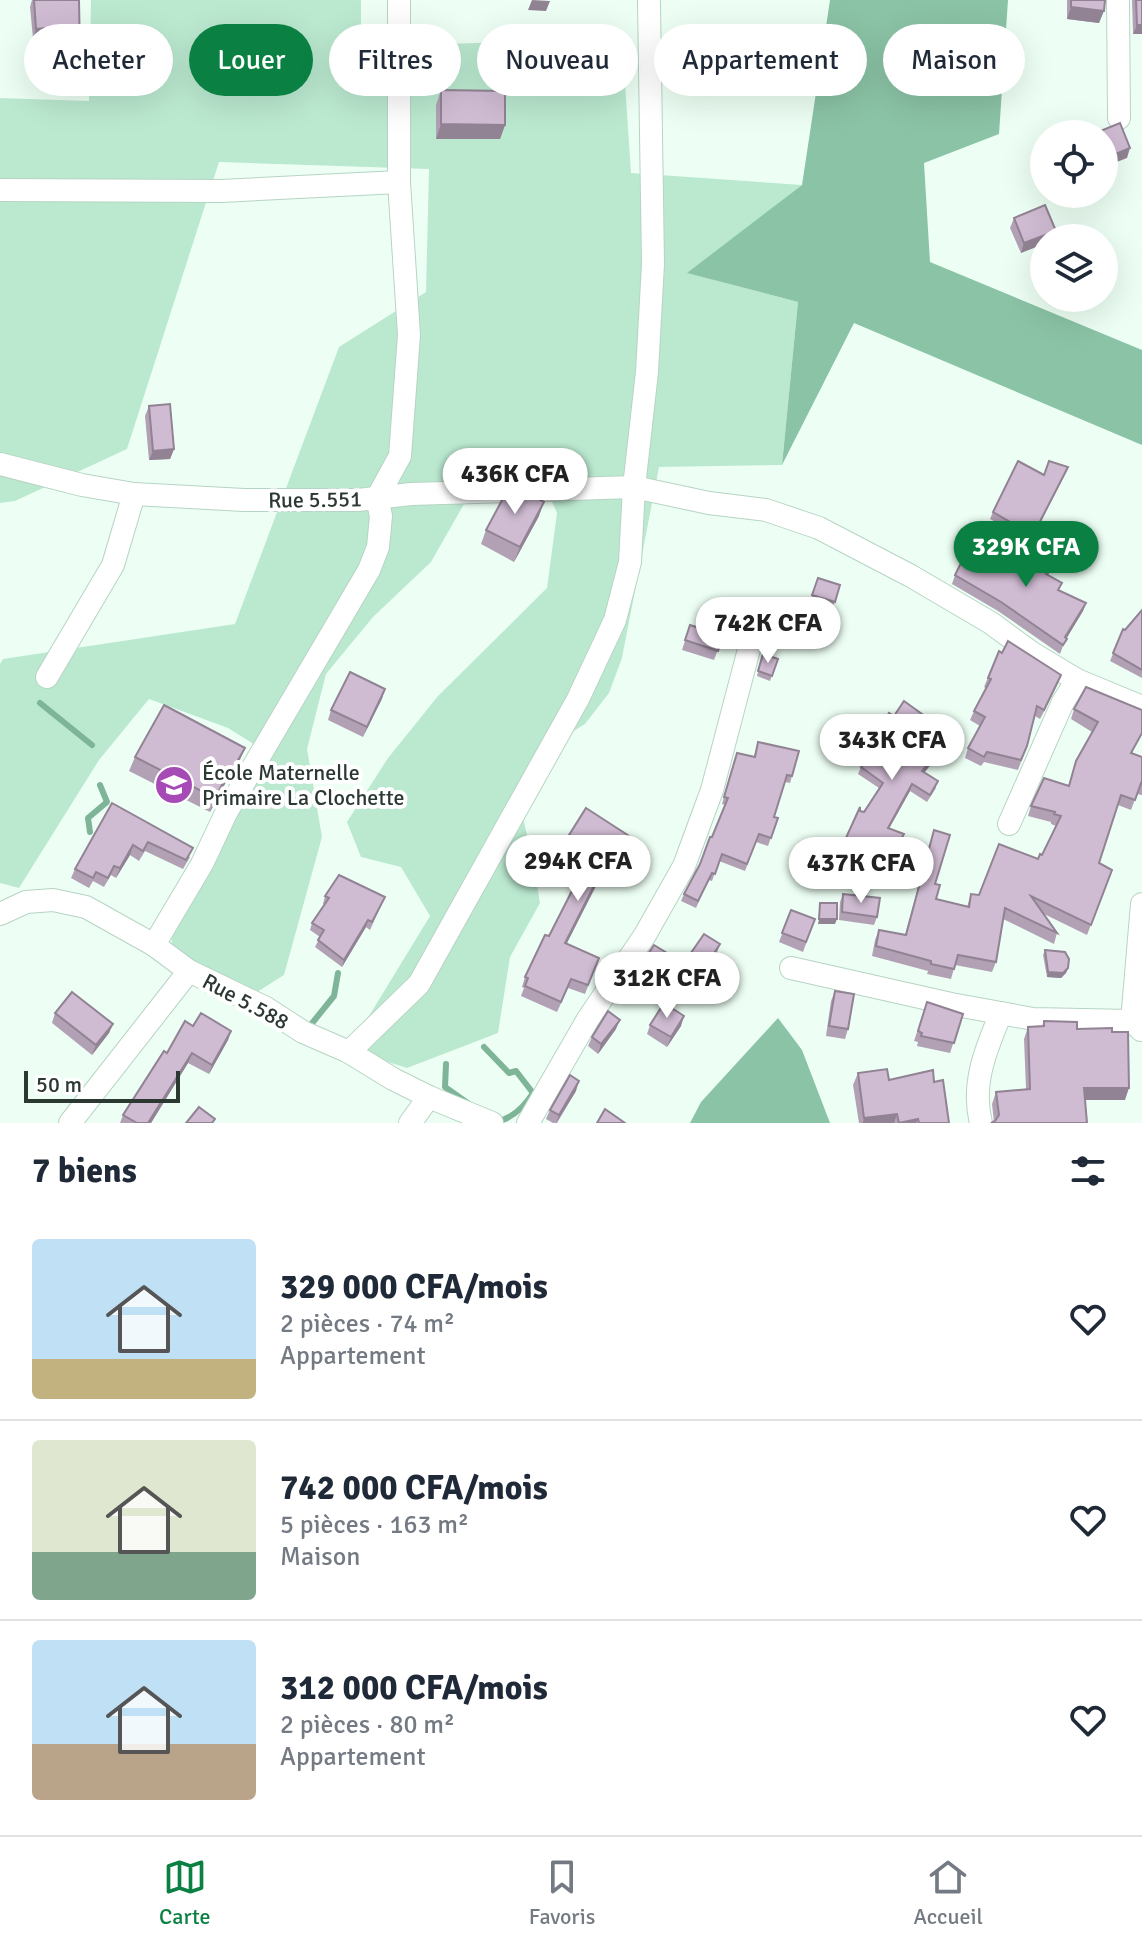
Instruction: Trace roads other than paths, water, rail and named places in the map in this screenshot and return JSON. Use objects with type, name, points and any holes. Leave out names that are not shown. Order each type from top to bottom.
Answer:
[{"type":"street","points":[[154,945],[202,864],[248,773],[369,570],[378,547],[381,516],[377,498],[400,456],[409,335],[399,182],[399,0]]},
{"type":"street","points":[[1118,0],[1119,118]]},
{"type":"street","points":[[349,1052],[419,984],[578,699],[615,620],[630,562],[653,264],[649,3]]},
{"type":"street","points":[[0,190],[221,191],[399,182]]},
{"type":"street","name":"Rue 5.551","points":[[0,464],[82,485],[134,494],[244,500],[377,498],[411,494],[634,487],[709,503],[766,510],[819,528],[951,599],[1077,680],[1142,707]]},
{"type":"street","points":[[47,677],[113,565],[134,494]]},
{"type":"street","points":[[528,1123],[588,1019],[645,935],[684,866],[712,790],[753,634]]},
{"type":"street","points":[[1009,824],[1063,702],[1077,680]]},
{"type":"street","name":"Rue 5.588","points":[[0,914],[26,902],[53,900],[86,907],[154,945],[189,971],[266,1008],[303,1032],[349,1052],[429,1097],[492,1123]]},
{"type":"street","points":[[791,968],[1033,1019],[1137,1026],[1142,904]]},
{"type":"street","points":[[70,1123],[189,971]]},
{"type":"street","points":[[981,1123],[979,1076],[983,1057],[1001,1013]]},
{"type":"street","points":[[410,1123],[429,1097]]},
{"type":"waterway","points":[[40,703],[92,745]]},
{"type":"waterway","points":[[90,832],[88,818],[107,802],[100,785]]},
{"type":"waterway","points":[[309,1027],[334,996],[338,973]]},
{"type":"waterway","points":[[484,1047],[509,1073],[516,1071],[533,1093],[517,1112],[495,1122]]},
{"type":"waterway","points":[[446,1064],[445,1087],[469,1104]]},
{"type":"place","name":"École Maternelle Primaire La Clochette","points":[[174,785]]}]
